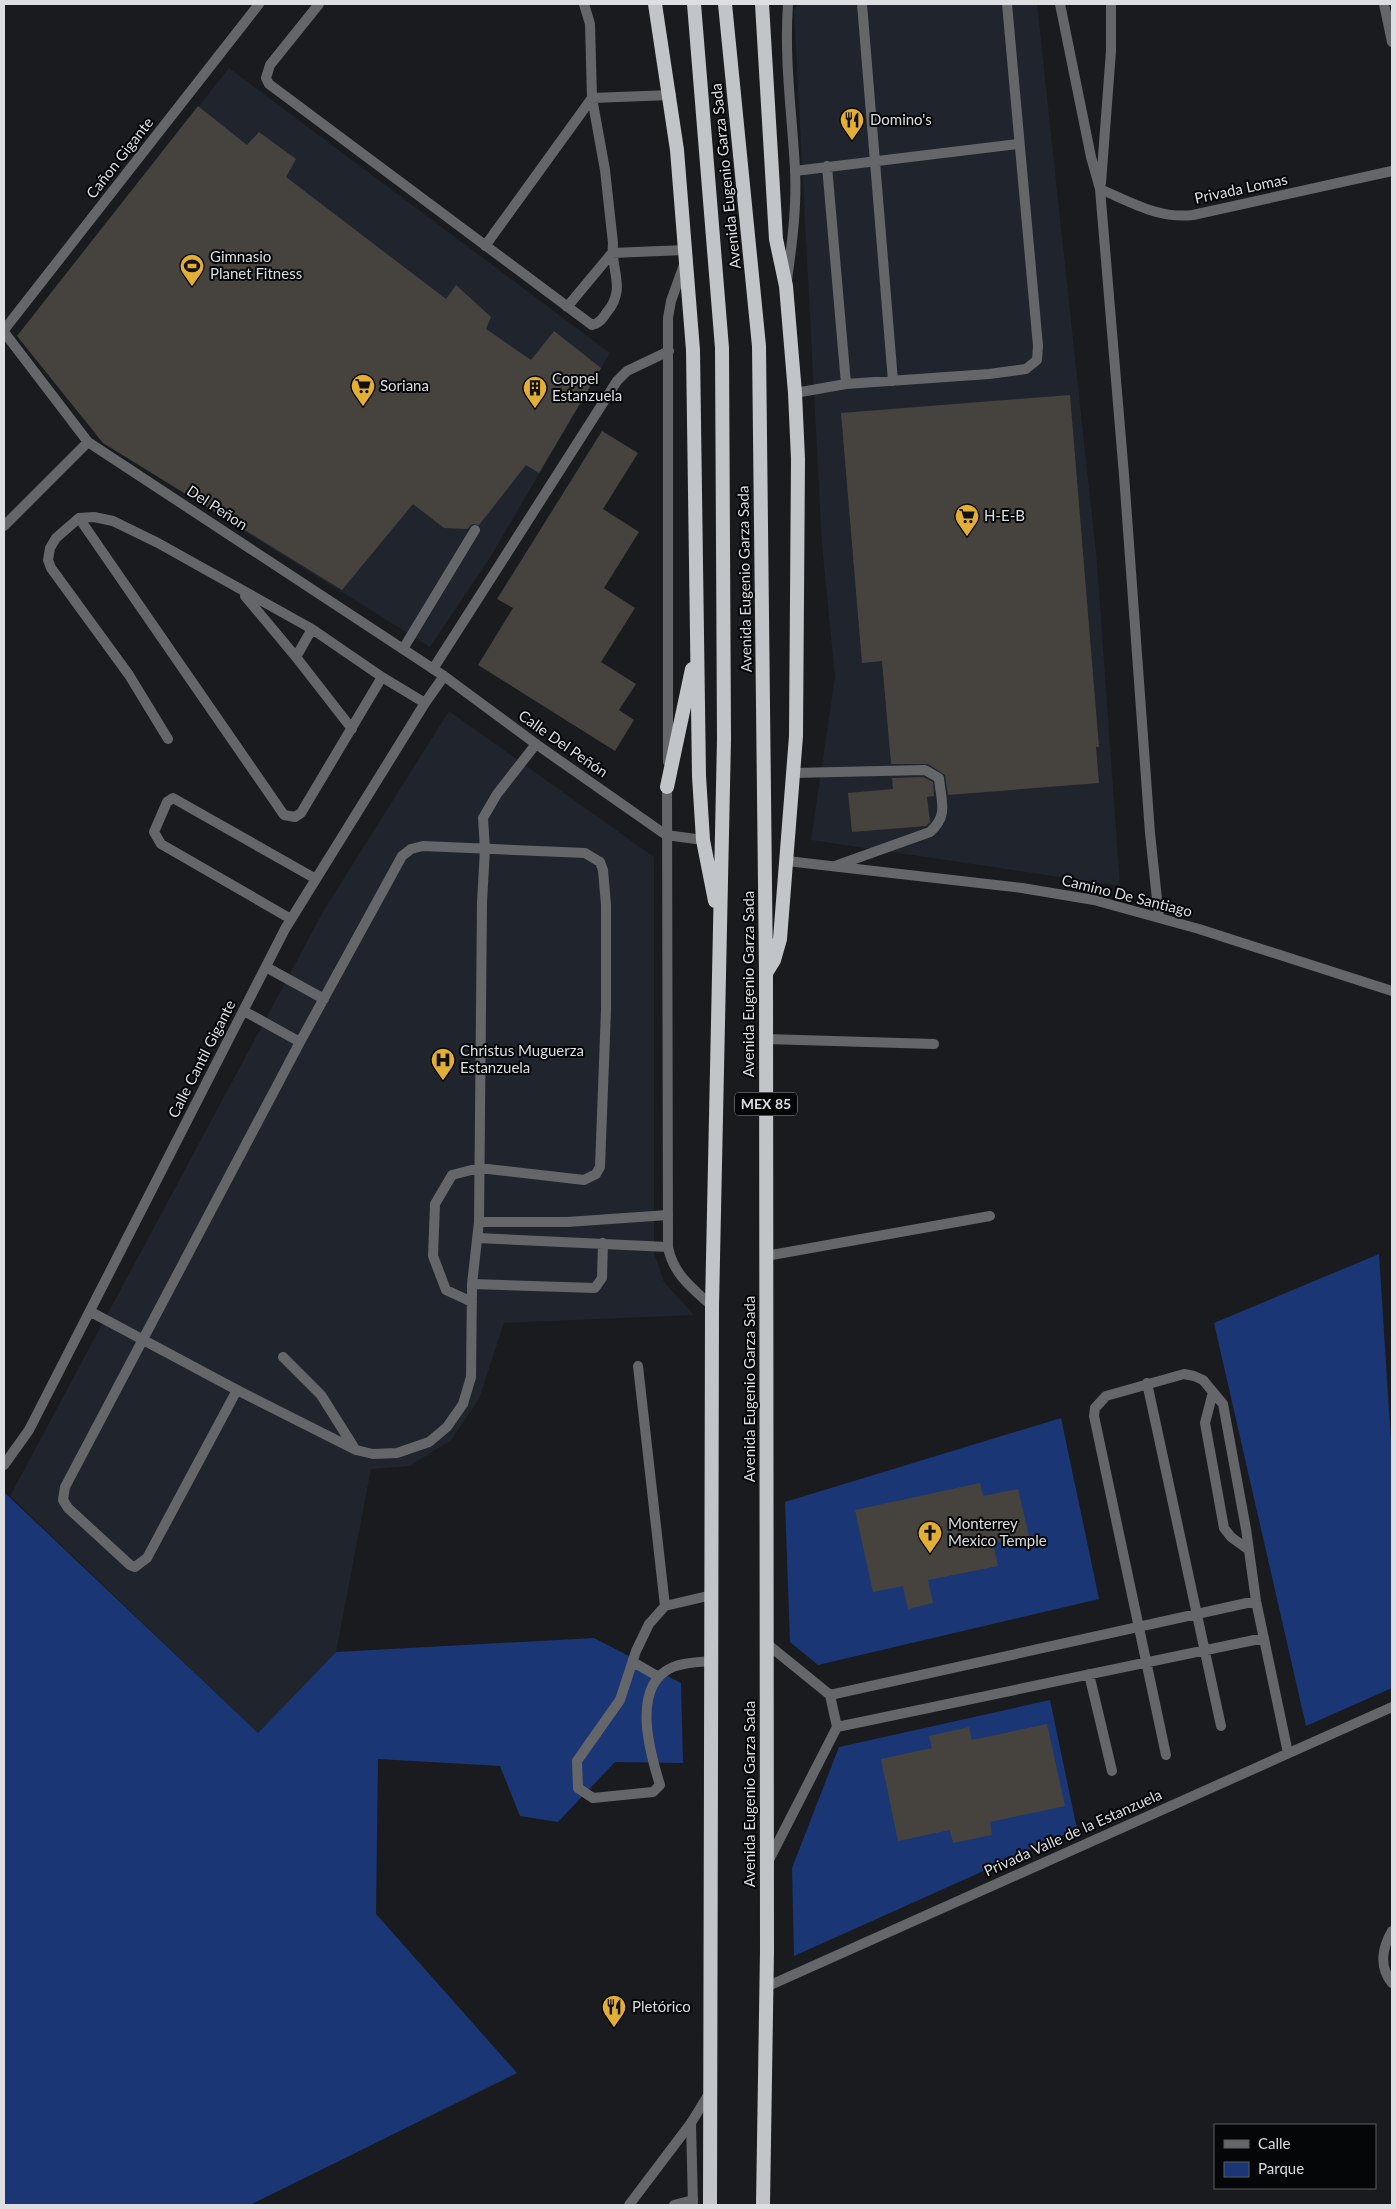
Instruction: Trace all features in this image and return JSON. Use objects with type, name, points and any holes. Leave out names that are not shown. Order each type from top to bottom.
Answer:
[{"type":"highway","points":[[655,4],[671,95],[693,350],[698,641],[698,776],[703,840],[720,931]]},
{"type":"highway","name":"Avenida Eugenio Garza Sada","points":[[694,4],[722,348],[724,739],[712,1306],[710,2205]]},
{"type":"highway","name":"Avenida Eugenio Garza Sada","points":[[725,4],[758,346],[766,974],[766,1987],[763,2205]]},
{"type":"highway","points":[[762,4],[776,239],[786,286],[796,393],[798,459],[796,736],[787,861],[778,950],[766,974]]},
{"type":"highway","points":[[667,787],[698,641]]},
{"type":"street","name":"Cañon Gigante","points":[[4,331],[259,4]]},
{"type":"street","points":[[319,4],[270,66],[266,78],[269,84],[588,324],[597,324],[617,296],[605,170],[592,98],[590,24],[584,4]]},
{"type":"street","points":[[786,286],[793,239],[795,171],[786,41],[788,4]]},
{"type":"street","points":[[862,4],[892,381]]},
{"type":"street","points":[[796,393],[846,384],[989,374],[1026,369],[1037,360],[1038,346],[1018,144],[1007,4]]},
{"type":"street","points":[[1060,4],[1091,157],[1100,189]]},
{"type":"street","points":[[1111,4],[1112,51],[1100,189],[1124,475],[1150,834],[1159,918]]},
{"type":"street","points":[[1384,4],[1392,42]]},
{"type":"street","points":[[592,98],[671,95]]},
{"type":"street","points":[[485,246],[592,98]]},
{"type":"street","points":[[795,171],[1018,144]]},
{"type":"street","points":[[827,166],[846,384]]},
{"type":"street","name":"Privada Lomas","points":[[1100,189],[1144,209],[1174,217],[1192,215],[1392,171]]},
{"type":"street","points":[[567,307],[612,253]]},
{"type":"street","points":[[612,253],[685,256],[671,301],[669,351],[666,835],[668,1246],[670,1257],[682,1279],[712,1306]]},
{"type":"street","name":"Del Peñon","points":[[4,331],[88,442],[444,676]]},
{"type":"street","points":[[433,669],[617,381],[634,367],[669,351]]},
{"type":"street","points":[[4,526],[88,442]]},
{"type":"street","points":[[168,740],[129,675],[51,568],[48,560],[53,543],[56,538],[79,518],[94,517],[112,520],[158,543],[312,629],[382,677],[425,703]]},
{"type":"street","points":[[79,518],[284,815],[296,817],[301,813],[382,677]]},
{"type":"street","points":[[403,649],[475,530]]},
{"type":"street","points":[[240,590],[296,657],[352,730]]},
{"type":"street","points":[[296,657],[312,629]]},
{"type":"street","name":"Calle Cantil Gigante","points":[[4,1465],[29,1430],[291,920],[425,703],[444,676]]},
{"type":"street","name":"Calle Del Peñón","points":[[444,676],[536,744],[666,835]]},
{"type":"street","points":[[91,1312],[237,1390],[356,1450],[373,1454],[397,1453],[429,1442],[447,1428],[463,1404],[471,1377],[472,1284],[479,1222],[482,902],[485,848],[483,818],[497,794],[536,744]]},
{"type":"street","points":[[793,773],[925,770],[939,778],[943,814],[941,822],[930,832],[836,866]]},
{"type":"street","points":[[291,920],[161,844],[154,832],[167,802],[174,798],[316,879]]},
{"type":"street","points":[[666,835],[703,840]]},
{"type":"street","points":[[237,1390],[147,1558],[135,1567],[130,1565],[68,1508],[63,1500],[63,1493],[300,1042],[402,856],[411,849],[423,846],[586,853],[600,862],[603,870],[606,904],[606,1010],[600,1167],[596,1174],[584,1180],[479,1168],[452,1175],[435,1204],[433,1256],[446,1290],[472,1302]]},
{"type":"street","name":"Camino De Santiago","points":[[787,861],[1022,888],[1094,900],[1159,918],[1392,991]]},
{"type":"street","points":[[266,967],[324,998]]},
{"type":"street","points":[[244,1010],[300,1042]]},
{"type":"street","points":[[766,1039],[934,1044]]},
{"type":"street","points":[[479,1222],[567,1222],[668,1215]]},
{"type":"street","points":[[766,1256],[990,1216]]},
{"type":"street","points":[[478,1238],[668,1246]]},
{"type":"street","points":[[472,1284],[595,1288],[602,1278],[603,1242]]},
{"type":"street","points":[[283,1356],[321,1395],[356,1450]]},
{"type":"street","points":[[638,1366],[665,1606]]},
{"type":"street","points":[[1166,1755],[1094,1416],[1095,1408],[1106,1396],[1184,1374],[1203,1380],[1223,1404],[1249,1550],[1256,1601],[1288,1753]]},
{"type":"street","points":[[1147,1383],[1222,1726]]},
{"type":"street","points":[[1213,1392],[1205,1423],[1224,1528],[1231,1537],[1249,1550]]},
{"type":"street","points":[[712,1595],[665,1606],[649,1624],[620,1700],[578,1761],[578,1788],[592,1798],[653,1792],[660,1785],[645,1724],[651,1691],[659,1677],[672,1668],[712,1661]]},
{"type":"street","points":[[830,1695],[1256,1601]]},
{"type":"street","points":[[837,1727],[1264,1638]]},
{"type":"street","points":[[766,1643],[830,1695],[837,1727],[766,1866]]},
{"type":"street","points":[[633,1662],[659,1677]]},
{"type":"street","points":[[1089,1674],[1112,1771]]},
{"type":"street","name":"Privada Valle de la Estanzuela","points":[[766,1987],[1288,1753],[1392,1709]]},
{"type":"street","points":[[1392,1931],[1386,1942],[1383,1955],[1384,1968],[1392,1983]]},
{"type":"street","points":[[629,2205],[691,2122],[710,2091]]},
{"type":"street","points":[[674,2205],[693,2202],[691,2122]]},
{"type":"shaded area","points":[[798,4],[1037,4],[1097,563],[1120,886],[811,840],[835,677],[822,545],[794,12]]},
{"type":"shaded area","points":[[229,68],[610,353],[491,556],[430,647],[103,443],[17,336]]},
{"type":"shaded area","name":"Christus Muguerza Estanzuela","points":[[449,711],[654,857],[654,1253],[664,1282],[694,1315],[504,1323],[479,1399],[451,1440],[410,1466],[371,1469],[336,1652],[258,1733],[10,1496],[324,910]]},
{"type":"green space","points":[[1379,1254],[1392,1457],[1392,1688],[1306,1726],[1214,1323]]},
{"type":"green space","points":[[1061,1418],[1099,1599],[818,1665],[790,1642],[785,1502]]},
{"type":"green space","points":[[4,1492],[258,1733],[336,1652],[594,1638],[681,1683],[683,1763],[615,1762],[558,1822],[520,1816],[500,1766],[378,1759],[376,1914],[517,2073],[250,2205],[4,2205]]},
{"type":"green space","points":[[1050,1700],[1077,1829],[794,1956],[792,1868],[839,1747]]},
{"type":"building","points":[[198,106],[247,145],[259,132],[296,159],[286,177],[446,299],[456,285],[491,317],[486,329],[531,360],[554,331],[601,368],[539,473],[526,465],[479,525],[472,524],[467,529],[444,528],[413,504],[342,590],[103,443],[17,336]]},
{"type":"building","name":"H-E-B","points":[[1070,395],[1099,747],[1096,747],[1099,783],[948,795],[945,775],[928,764],[891,764],[882,661],[862,663],[841,413]]},
{"type":"building","points":[[602,431],[638,453],[603,509],[639,532],[604,588],[635,608],[601,662],[636,684],[619,710],[634,720],[615,751],[478,665],[513,608],[497,599]]},
{"type":"building","points":[[923,777],[933,782],[934,796],[927,797],[930,822],[926,826],[852,832],[848,793],[893,789],[892,778]]},
{"type":"building","name":"Monterrey Mexico Temple","points":[[980,1483],[983,1496],[1018,1489],[1029,1536],[993,1543],[998,1566],[928,1580],[933,1603],[908,1609],[903,1586],[873,1592],[855,1510]]},
{"type":"building","points":[[1047,1724],[1065,1806],[990,1822],[992,1835],[953,1843],[950,1830],[898,1841],[881,1759],[932,1748],[929,1736],[969,1727],[972,1740]]},
{"type":"place","name":"Domino's","points":[[852,141]]},
{"type":"place","name":"Gimnasio Planet Fitness","points":[[192,287]]},
{"type":"place","name":"Soriana","points":[[363,407]]},
{"type":"place","name":"Coppel Estanzuela","points":[[535,409]]},
{"type":"place","name":"H-E-B","points":[[967,537]]},
{"type":"place","name":"Christus Muguerza Estanzuela","points":[[443,1081]]},
{"type":"place","name":"Monterrey Mexico Temple","points":[[930,1554]]},
{"type":"place","name":"Pletórico","points":[[614,2028]]}]
